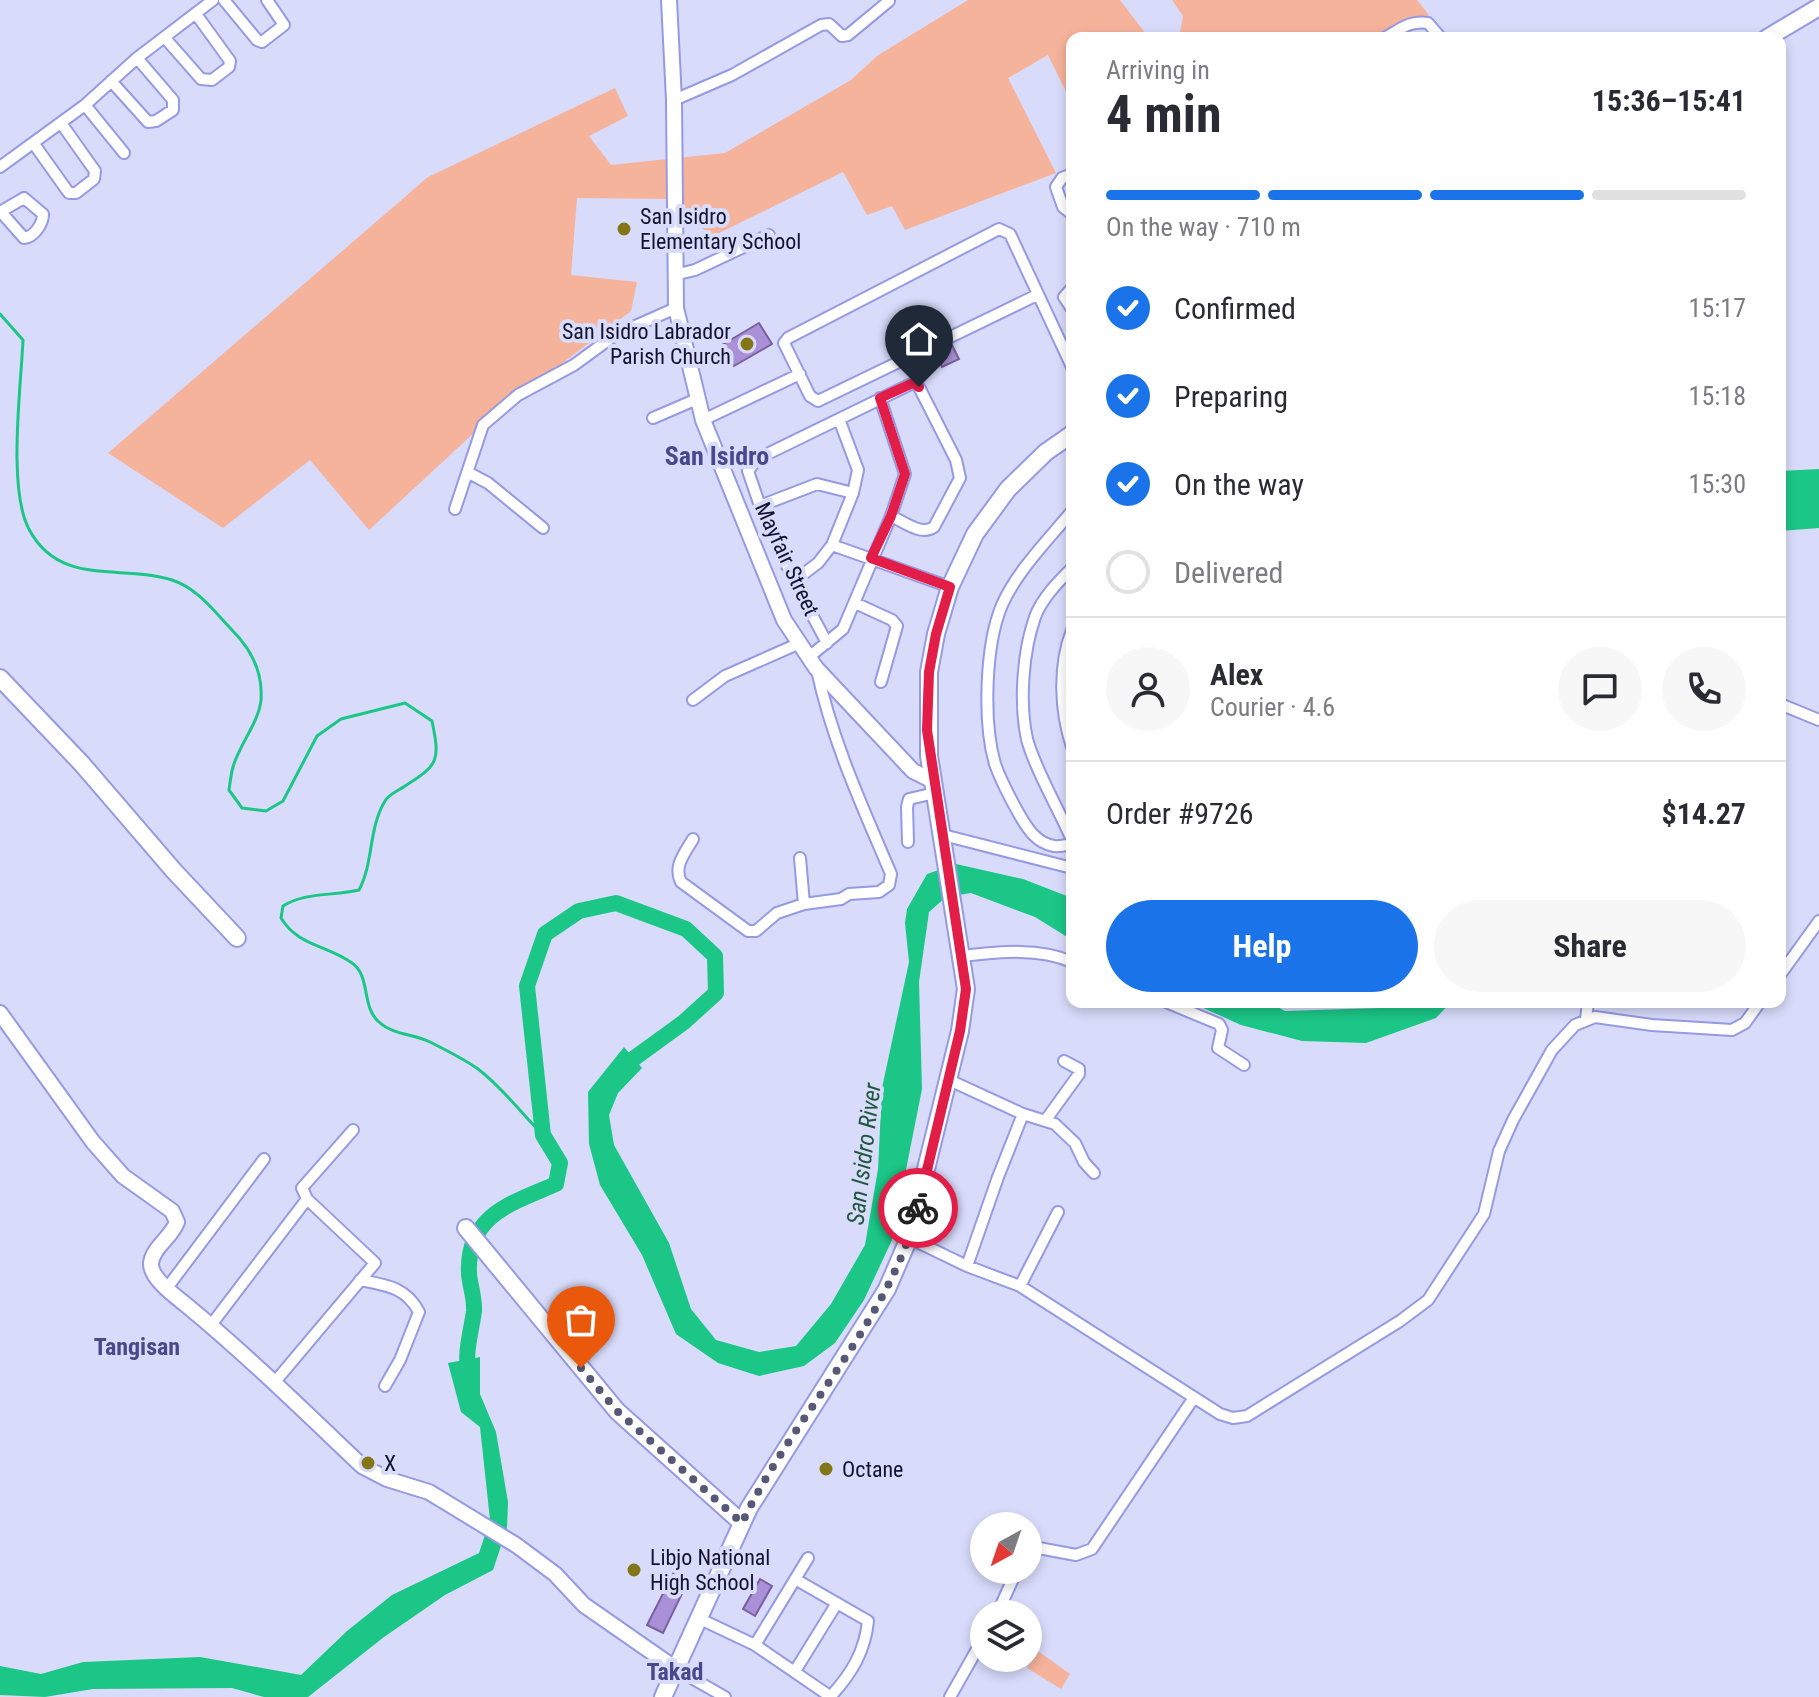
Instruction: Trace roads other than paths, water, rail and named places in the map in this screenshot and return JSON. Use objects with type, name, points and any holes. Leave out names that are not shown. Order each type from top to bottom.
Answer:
[{"type":"main road","points":[[1777,32],[1819,7]]},
{"type":"main road","points":[[663,1697],[742,1523],[807,1413],[887,1289],[909,1238],[949,1080],[966,989],[927,730],[929,672],[936,634],[950,587],[975,534],[1008,489],[1046,452],[1066,438]]},
{"type":"main road","points":[[0,678],[82,764],[174,871],[237,938]]},
{"type":"main road","points":[[466,1228],[617,1411],[742,1523]]},
{"type":"street","points":[[0,167],[85,105],[137,58],[213,0]]},
{"type":"street","points":[[224,0],[262,42],[284,25],[267,0]]},
{"type":"street","points":[[669,0],[674,100],[676,308],[697,399],[784,620],[813,662],[913,771],[934,787],[909,799],[908,842]]},
{"type":"street","points":[[674,100],[732,75],[821,25],[829,24],[842,36],[848,35],[889,1]]},
{"type":"street","points":[[165,38],[201,79],[212,80],[229,67],[230,61],[196,14]]},
{"type":"street","points":[[1396,32],[1419,21],[1428,23],[1436,32]]},
{"type":"street","points":[[111,81],[148,122],[156,121],[173,110],[173,100],[137,58]]},
{"type":"street","points":[[85,105],[124,153]]},
{"type":"street","points":[[34,144],[69,193],[76,193],[94,179],[95,171],[61,123]]},
{"type":"street","points":[[1066,176],[1056,187],[1066,209]]},
{"type":"street","points":[[1037,295],[818,401],[810,396],[784,343],[788,338],[999,229],[1010,234],[1066,355]]},
{"type":"street","points":[[674,275],[695,270],[769,235]]},
{"type":"street","points":[[455,509],[483,425],[501,408],[518,395],[574,365],[615,335],[676,308]]},
{"type":"street","points":[[1061,345],[1066,342]]},
{"type":"street","points":[[703,420],[800,374]]},
{"type":"street","name":"Mayfair Street","points":[[827,643],[794,581],[760,506],[748,471],[750,466],[757,459],[913,383],[919,387],[956,460],[960,478],[929,531],[891,516]]},
{"type":"street","points":[[813,662],[827,643],[843,629],[891,516],[905,474],[880,398]]},
{"type":"street","points":[[653,418],[697,399]]},
{"type":"street","points":[[794,581],[818,563],[832,545],[853,493],[858,470],[839,419]]},
{"type":"street","points":[[469,473],[488,483],[543,528]]},
{"type":"street","points":[[760,506],[817,484],[853,493]]},
{"type":"street","points":[[1066,518],[1032,559],[1003,604],[993,634],[988,706],[995,762],[1008,795],[1029,832],[1054,846],[1066,843]]},
{"type":"street","points":[[832,545],[950,587]]},
{"type":"street","points":[[1066,574],[1036,615],[1026,655],[1024,696],[1027,739],[1066,828]]},
{"type":"street","points":[[855,603],[892,620],[897,626],[881,682]]},
{"type":"street","points":[[693,700],[725,676],[800,643]]},
{"type":"street","points":[[1066,655],[1063,694],[1066,729]]},
{"type":"street","points":[[693,839],[678,864],[677,875],[681,882],[748,931],[756,931],[777,913],[804,904],[841,899],[849,894],[879,892],[889,885],[892,877],[846,765],[813,662]]},
{"type":"street","points":[[1786,706],[1819,720]]},
{"type":"street","points":[[943,835],[1066,866]]},
{"type":"street","points":[[800,858],[804,904]]},
{"type":"street","points":[[1786,967],[1819,921]]},
{"type":"street","points":[[963,956],[1022,952],[1066,959]]},
{"type":"street","points":[[1180,1008],[1219,1024],[1222,1030],[1218,1048],[1244,1065]]},
{"type":"street","points":[[1586,1019],[1587,1008]]},
{"type":"street","points":[[909,1238],[967,1266],[1020,1286],[1193,1399],[1233,1418],[1247,1416],[1400,1321],[1428,1300],[1484,1214],[1505,1137],[1552,1050],[1575,1025],[1586,1019],[1732,1030],[1745,1023],[1756,1008]]},
{"type":"street","points":[[0,1013],[93,1142],[123,1176],[172,1211],[177,1222],[173,1234],[155,1251],[151,1264],[153,1272],[167,1288],[362,1466],[438,1497],[516,1545],[555,1574],[584,1605],[676,1669],[725,1697]]},
{"type":"street","points":[[1045,1121],[1079,1074],[1079,1069],[1064,1061]]},
{"type":"street","points":[[949,1080],[1023,1114],[1055,1124],[1069,1136],[1094,1173]]},
{"type":"street","points":[[967,1266],[1023,1114]]},
{"type":"street","points":[[274,1383],[375,1263],[307,1199],[302,1188],[353,1130]]},
{"type":"street","points":[[167,1288],[264,1159]]},
{"type":"street","points":[[211,1325],[307,1199]]},
{"type":"street","points":[[1020,1286],[1058,1212]]},
{"type":"street","points":[[360,1280],[397,1287],[413,1301],[419,1312],[400,1360],[385,1386]]},
{"type":"street","points":[[1042,1549],[1076,1555],[1092,1549],[1193,1399]]},
{"type":"street","points":[[755,1645],[808,1558]]},
{"type":"street","points":[[698,1618],[755,1645],[831,1696],[858,1660],[866,1642],[868,1621],[795,1579]]},
{"type":"street","points":[[795,1671],[837,1603]]},
{"type":"street","points":[[950,1697],[970,1662]]},
{"type":"waterway","points":[[0,314],[23,340],[18,411],[19,491],[30,531],[43,549],[75,567],[153,576],[181,584],[205,601],[250,653],[260,680],[261,700],[232,770],[229,790],[242,808],[266,811],[283,801],[317,736],[341,719],[405,703],[432,721],[436,745],[434,760],[425,772],[385,801],[376,823],[359,890],[310,896],[292,902],[283,906],[281,918],[304,940],[342,957],[358,969],[373,1016],[379,1022],[424,1039],[478,1069],[543,1135]]},
{"type":"waterway","name":"San Isidro River","points":[[470,1378],[467,1353],[474,1306],[469,1274],[475,1238],[484,1225],[508,1205],[556,1184],[560,1163],[543,1135],[527,986],[545,934],[579,911],[616,903],[686,929],[715,956],[716,993],[684,1022],[618,1070]]},
{"type":"place","name":"San Isidro Elementary School","points":[[624,229]]},
{"type":"place","name":"San Isidro Labrador Parish Church","points":[[747,344]]},
{"type":"place","name":"X","points":[[368,1463]]},
{"type":"place","name":"Octane","points":[[826,1469]]},
{"type":"place","name":"Libjo National High School","points":[[634,1570]]},
{"type":"district","name":"San Isidro","points":[[717,456]]},
{"type":"district","name":"Tangisan","points":[[137,1347]]},
{"type":"district","name":"Takad","points":[[675,1672]]}]
